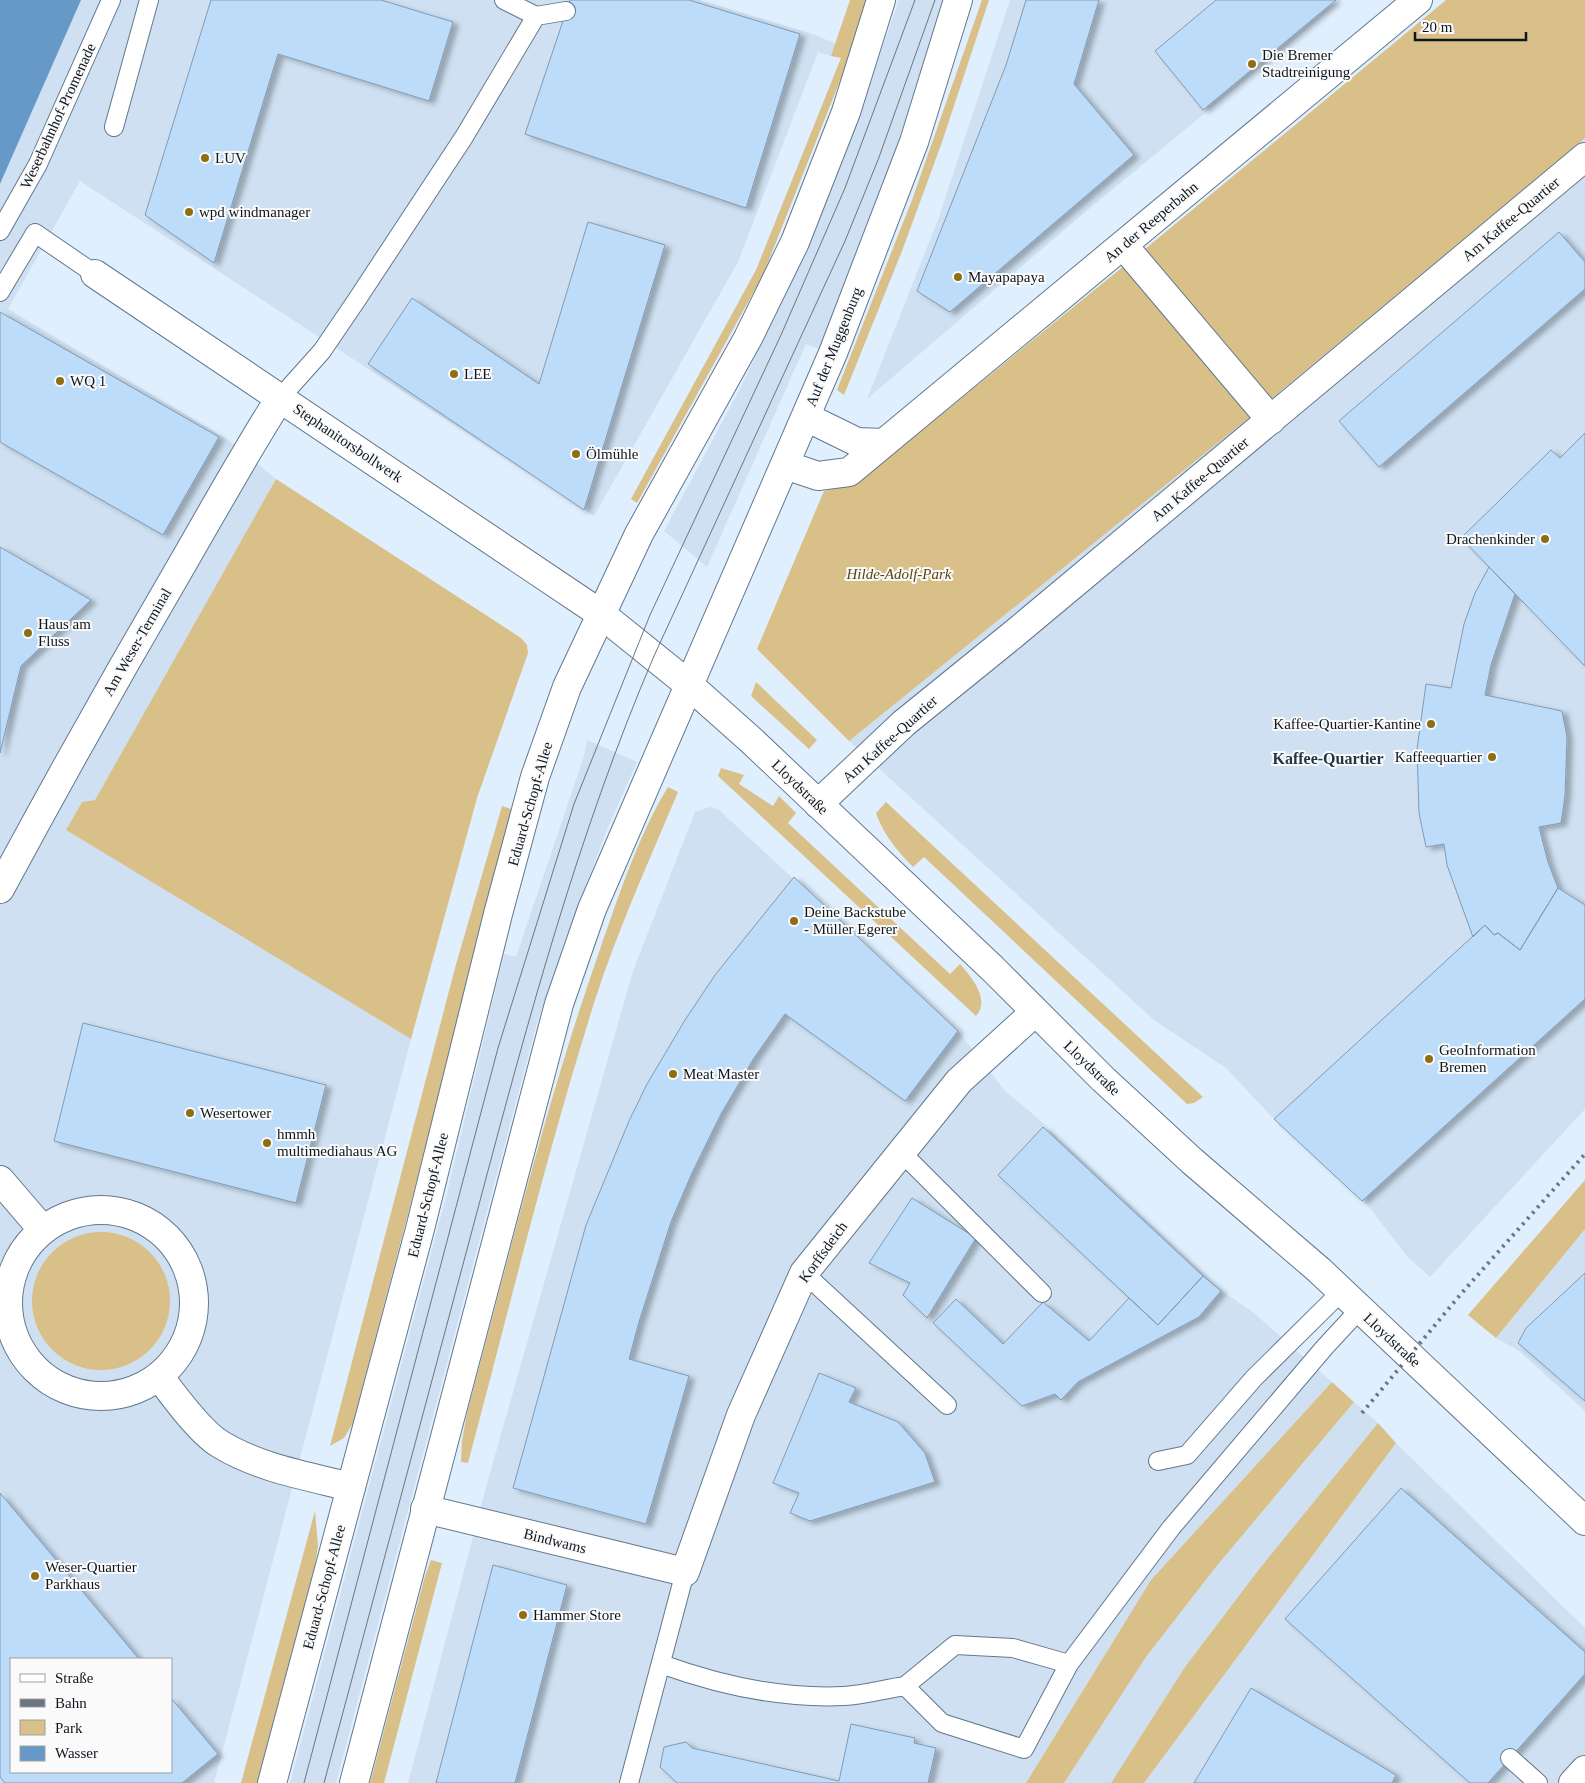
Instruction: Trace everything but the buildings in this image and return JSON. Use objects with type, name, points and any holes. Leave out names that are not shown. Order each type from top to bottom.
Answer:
[{"type":"street","points":[[601,614],[639,534],[748,338],[795,242],[846,112],[881,0]]},
{"type":"street","name":"Auf der Muggenburg","points":[[688,684],[806,417],[914,142],[958,0]]},
{"type":"street","name":"An der Reeperbahn","points":[[785,465],[818,476],[849,472],[1418,0]]},
{"type":"street","name":"Am Kaffee-Quartier","points":[[818,804],[904,723],[1271,420],[1585,156]]},
{"type":"street","points":[[1123,245],[1271,420]]},
{"type":"street","name":"Stephanitorsbollwerk","points":[[95,274],[601,614]]},
{"type":"street","name":"Am Weser-Terminal","points":[[0,889],[156,609],[249,446],[280,398]]},
{"type":"street","points":[[806,417],[857,442],[884,443]]},
{"type":"street","name":"Lloydstraße","points":[[601,614],[688,684],[992,969],[1034,1012],[1192,1162],[1351,1300],[1585,1521]]},
{"type":"street","name":"Eduard-Schopf-Allee","points":[[272,1783],[420,1229],[498,914],[536,777],[567,687],[601,614]]},
{"type":"street","points":[[354,1783],[560,1004],[592,909],[688,684]]},
{"type":"street","name":"Korffsdeich","points":[[686,1572],[741,1415],[804,1273],[959,1081],[1034,1012]]},
{"type":"street","points":[[0,1180],[43,1230]]},
{"type":"street","points":[[95,1209],[123,1212],[145,1220],[164,1233],[179,1250],[189,1271],[194,1294],[194,1317],[187,1339],[176,1359],[159,1376],[140,1388],[118,1395],[95,1396],[74,1392],[54,1384],[38,1371],[21,1350],[11,1325],[8,1299],[13,1273],[25,1249],[43,1230],[68,1216],[95,1209]]},
{"type":"street","points":[[159,1376],[178,1403],[219,1444],[256,1461],[351,1487]]},
{"type":"street","name":"Bindwams","points":[[425,1509],[686,1572]]},
{"type":"street","points":[[1573,1783],[1585,1770]]},
{"type":"lane","name":"Weserbahnhof-Promenade","points":[[0,231],[38,164],[111,0]]},
{"type":"lane","points":[[114,126],[149,0]]},
{"type":"lane","points":[[504,0],[536,16],[566,11]]},
{"type":"lane","points":[[280,398],[322,351],[356,301],[464,137],[536,16]]},
{"type":"lane","points":[[0,292],[35,234],[95,274]]},
{"type":"lane","points":[[900,1152],[1042,1293]]},
{"type":"lane","points":[[804,1273],[947,1405]]},
{"type":"lane","points":[[1158,1461],[1187,1455],[1254,1378],[1351,1300]]},
{"type":"lane","points":[[905,1686],[942,1723],[1024,1749],[1069,1664],[1172,1528],[1324,1348],[1351,1300]]},
{"type":"lane","points":[[629,1783],[686,1572]]},
{"type":"lane","points":[[661,1664],[704,1680],[794,1696],[846,1696],[905,1686],[955,1645],[1013,1648],[1069,1664]]},
{"type":"lane","points":[[1510,1758],[1538,1783]]},
{"type":"shaded area","points":[[81,0],[700,0],[813,34],[836,44],[831,56],[818,52],[738,262],[594,516],[80,181],[8,309],[230,441],[276,479],[95,800],[82,802],[66,830],[411,1039],[214,1783],[0,1783],[0,184]]},
{"type":"shaded area","points":[[899,0],[945,0],[877,205],[819,349],[806,344],[707,567],[664,531],[742,385],[798,266],[867,91]]},
{"type":"shaded area","points":[[1010,0],[1342,0],[1090,208],[867,399],[939,217]]},
{"type":"shaded area","points":[[1585,138],[1585,1109],[1430,1277],[1406,1255],[1369,1207],[1274,1119],[1226,1068],[1154,1020],[849,741],[1246,420]]},
{"type":"shaded area","points":[[587,740],[637,762],[608,827],[563,945],[535,1030],[336,1783],[290,1783],[446,1197],[504,954],[516,957],[584,756]]},
{"type":"shaded area","points":[[710,807],[719,810],[958,1031],[1005,1091],[1033,1114],[1222,1291],[1254,1313],[1332,1382],[1151,1580],[1026,1783],[408,1783],[488,1480],[633,971],[695,812]]},
{"type":"shaded area","points":[[1585,1229],[1585,1411],[1519,1351],[1496,1338]]},
{"type":"shaded area","points":[[1354,1402],[1378,1423],[1260,1568],[1185,1667],[1111,1783],[1064,1783],[1146,1657],[1215,1568]]},
{"type":"shaded area","points":[[1396,1443],[1585,1628],[1585,1783],[1144,1783]]},
{"type":"green space","points":[[850,0],[867,0],[849,58],[763,275],[637,503],[631,499],[756,270],[841,58],[831,56]]},
{"type":"green space","points":[[982,0],[989,0],[941,145],[902,251],[844,395],[837,390],[912,200]]},
{"type":"green space","name":"Hilde-Adolf-Park","points":[[1446,0],[1585,0],[1585,138],[1246,420],[849,741],[757,649],[824,491],[856,484],[1162,235]]},
{"type":"green space","points":[[276,479],[521,638],[527,645],[528,653],[477,798],[411,1039],[66,830],[82,802],[95,800]]},
{"type":"green space","points":[[756,682],[817,740],[809,749],[751,696]]},
{"type":"green space","points":[[721,768],[744,775],[739,784],[773,806],[779,796],[796,813],[788,823],[950,974],[960,964],[978,989],[981,1003],[976,1016],[718,776]]},
{"type":"green space","points":[[668,787],[678,792],[624,921],[595,1000],[545,1173],[468,1463],[461,1462],[462,1441],[467,1413],[528,1184],[578,1014],[628,870],[647,826]]},
{"type":"green space","points":[[886,802],[1203,1097],[1194,1103],[1187,1104],[924,857],[913,867],[892,842],[879,821],[876,813]]},
{"type":"green space","points":[[502,806],[514,810],[353,1423],[344,1438],[330,1446],[455,968]]},
{"type":"green space","points":[[1585,1180],[1585,1229],[1496,1338],[1468,1315]]},
{"type":"green space","points":[[101,1232],[115,1233],[128,1237],[150,1252],[165,1274],[169,1287],[169,1315],[165,1328],[150,1350],[128,1365],[115,1369],[101,1370],[87,1369],[74,1365],[52,1350],[37,1328],[33,1315],[32,1301],[33,1287],[37,1274],[52,1252],[74,1237],[87,1233]]},
{"type":"green space","points":[[1332,1382],[1354,1402],[1215,1568],[1146,1657],[1064,1783],[1026,1783],[1151,1580]]},
{"type":"green space","points":[[1378,1423],[1396,1443],[1144,1783],[1111,1783],[1185,1667],[1260,1568]]},
{"type":"green space","points":[[315,1511],[318,1546],[315,1565],[257,1783],[241,1783]]},
{"type":"green space","points":[[431,1560],[442,1563],[384,1783],[370,1783],[425,1576]]},
{"type":"water","points":[[0,0],[81,0],[0,184]]},
{"type":"tram line","points":[[304,1783],[498,1048],[574,804],[650,615],[781,335],[845,188],[915,0]]},
{"type":"tram line","points":[[324,1783],[515,1071],[577,861],[626,724],[654,656],[845,241],[878,160],[935,0]]},
{"type":"railway","points":[[1362,1413],[1460,1295],[1585,1154]]},
{"type":"place","name":"Die Bremer Stadtreinigung","points":[[1252,64]]},
{"type":"place","name":"LUV","points":[[205,158]]},
{"type":"place","name":"wpd windmanager","points":[[189,212]]},
{"type":"place","name":"Mayapapaya","points":[[958,277]]},
{"type":"place","name":"LEE","points":[[454,374]]},
{"type":"place","name":"WQ 1","points":[[60,381]]},
{"type":"place","name":"Ölmühle","points":[[576,454]]},
{"type":"place","name":"Drachenkinder","points":[[1545,539]]},
{"type":"place","name":"Haus am Fluss","points":[[28,633]]},
{"type":"place","name":"Kaffee-Quartier-Kantine","points":[[1431,724]]},
{"type":"place","name":"Kaffeequartier","points":[[1492,757]]},
{"type":"place","name":"Deine Backstube - Müller Egerer","points":[[794,921]]},
{"type":"place","name":"GeoInformation Bremen","points":[[1429,1059]]},
{"type":"place","name":"Meat Master","points":[[673,1074]]},
{"type":"place","name":"Wesertower","points":[[190,1113]]},
{"type":"place","name":"hmmh multimediahaus AG","points":[[267,1143]]},
{"type":"place","name":"Weser-Quartier Parkhaus","points":[[35,1576]]},
{"type":"place","name":"Hammer Store","points":[[523,1615]]},
{"type":"district","name":"Kaffee-Quartier","points":[[1328,758]]}]
